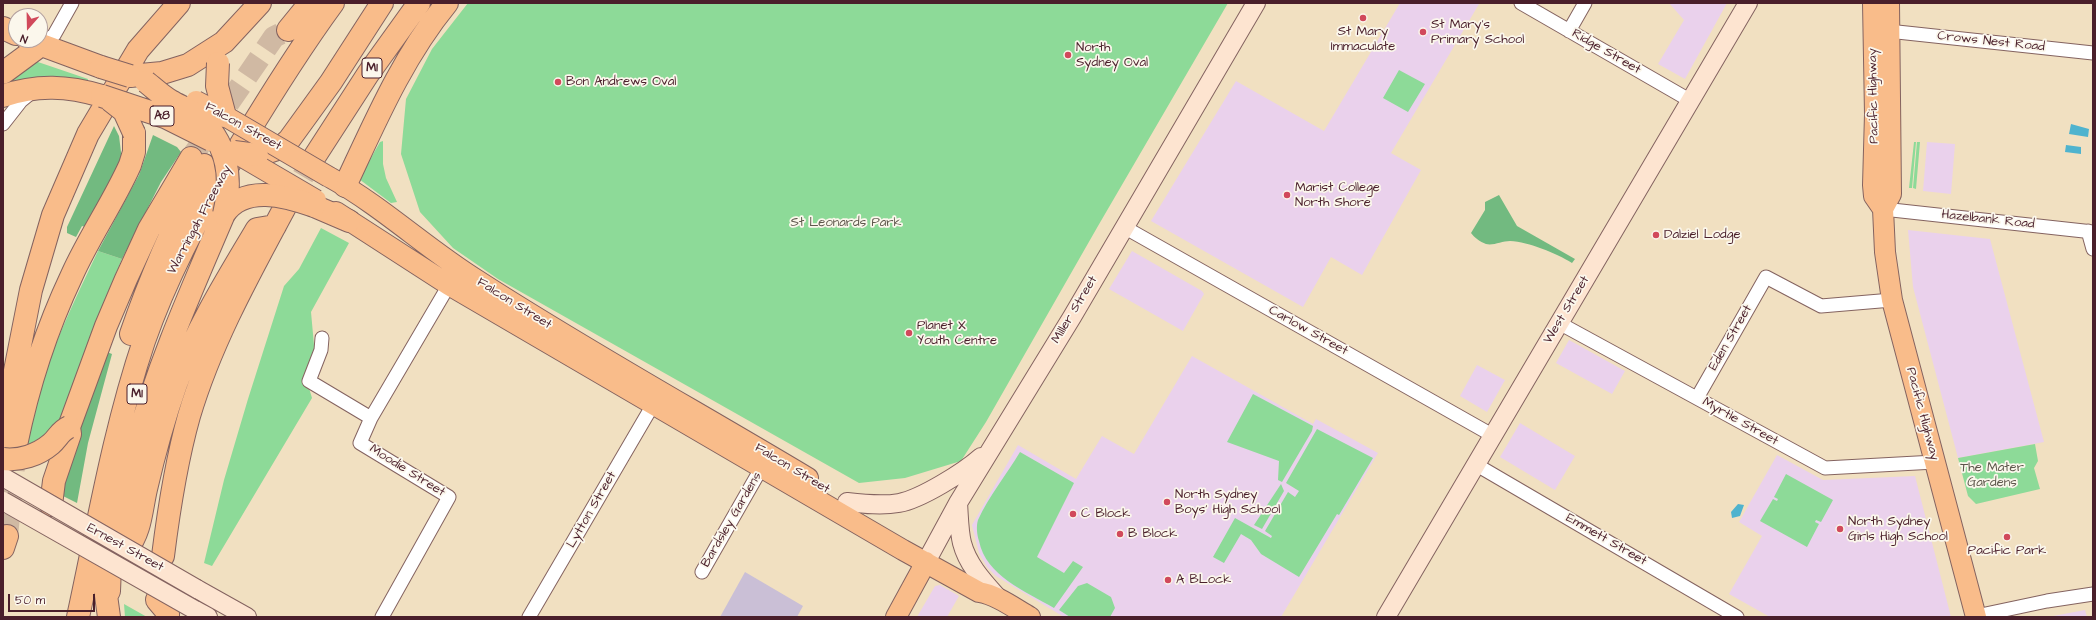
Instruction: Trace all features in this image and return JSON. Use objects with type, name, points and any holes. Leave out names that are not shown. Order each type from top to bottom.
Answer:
[{"type":"highway","points":[[70,424],[62,430],[51,443],[35,454],[22,459],[6,442],[31,290],[53,215],[69,174],[88,134],[138,50],[179,3]]},
{"type":"highway","points":[[138,79],[170,72],[217,52],[260,3]]},
{"type":"highway","points":[[288,30],[310,3]]},
{"type":"highway","name":"Warringah Freeway","points":[[78,617],[128,396],[144,342],[173,270],[211,195],[257,116],[293,59],[333,3]]},
{"type":"highway","points":[[264,122],[301,63],[344,3]]},
{"type":"highway","name":"A8","points":[[3,96],[41,87],[62,87],[93,93],[165,117],[227,148],[257,155],[269,153],[280,148],[298,129],[382,3]]},
{"type":"highway","name":"M1","points":[[315,156],[368,74],[419,3]]},
{"type":"highway","points":[[337,181],[363,144],[403,66],[428,26],[447,3]]},
{"type":"highway","name":"Falcon Street","points":[[48,47],[138,79]]},
{"type":"highway","points":[[3,73],[28,48]]},
{"type":"highway","points":[[217,52],[217,86],[225,116]]},
{"type":"highway","points":[[120,526],[128,478],[137,442],[159,375],[219,210],[228,196],[228,173],[225,156],[227,148],[197,116],[169,100],[138,79]]},
{"type":"highway","name":"A8","points":[[6,442],[72,274],[130,165],[134,152],[134,133],[124,111],[116,103],[93,93]]},
{"type":"highway","name":"Warringah Freeway","points":[[70,424],[106,326],[149,229],[197,162],[173,226],[145,293],[131,335],[105,430],[90,508]]},
{"type":"highway","points":[[219,210],[237,201],[260,195],[317,203],[349,221]]},
{"type":"highway","points":[[163,556],[174,475],[190,414],[207,363],[224,326],[285,206]]},
{"type":"highway","name":"Warringah Freeway","points":[[110,608],[109,591],[111,532],[115,492],[139,387],[164,312],[219,210]]},
{"type":"highway","points":[[127,549],[137,534],[157,447],[176,385],[199,329],[256,228],[275,226]]},
{"type":"highway","points":[[51,505],[52,490],[70,434],[70,424]]},
{"type":"highway","name":"Warringah Freeway","points":[[110,608],[104,590],[105,547],[113,459]]},
{"type":"highway","points":[[70,617],[76,588]]},
{"type":"main road","name":"Miller Street","points":[[896,617],[958,503],[1124,227],[1256,3]]},
{"type":"main road","name":"West Street","points":[[1387,617],[1492,435],[1748,3]]},
{"type":"main road","name":"Pacific Highway","points":[[1872,3],[1875,114],[1874,196],[1883,209],[1885,252],[1892,300],[1976,616]]},
{"type":"main road","name":"Pacific Highway","points":[[1883,209],[1892,194],[1888,31],[1889,3]]},
{"type":"main road","name":"Falcon Street","points":[[138,79],[196,101],[225,116],[337,181],[387,214],[475,279],[541,321],[847,502],[979,592],[994,596],[1030,617]]},
{"type":"main road","points":[[225,116],[257,155],[277,176]]},
{"type":"main road","name":"Falcon Street","points":[[227,148],[277,176],[317,203]]},
{"type":"main road","points":[[317,203],[335,198],[337,181]]},
{"type":"main road","name":"Falcon Street","points":[[349,221],[449,285],[762,467],[928,556]]},
{"type":"main road","points":[[847,502],[884,504],[905,502],[955,476],[992,448]]},
{"type":"main road","name":"Ernest Street","points":[[3,477],[247,617]]},
{"type":"main road","name":"Ernest Street","points":[[3,501],[202,613]]},
{"type":"main road","points":[[958,503],[962,542],[967,557],[994,596]]},
{"type":"main road","points":[[51,505],[53,515],[59,524],[92,552],[115,554],[127,549]]},
{"type":"street","points":[[48,37],[52,36],[59,26],[72,3]]},
{"type":"street","name":"Ridge Street","points":[[1521,3],[1691,101]]},
{"type":"street","points":[[1569,31],[1585,3]]},
{"type":"street","points":[[59,26],[59,41],[64,50],[71,56]]},
{"type":"street","name":"Crows Nest Road","points":[[1888,31],[2093,53]]},
{"type":"street","points":[[3,124],[21,101],[41,87]]},
{"type":"street","name":"Hazelbank Road","points":[[1883,209],[2090,232]]},
{"type":"street","name":"Carlow Street","points":[[1124,227],[1492,435]]},
{"type":"street","points":[[2090,232],[2093,249]]},
{"type":"street","name":"Eden Street","points":[[1697,398],[1766,277],[1821,306],[1892,300]]},
{"type":"street","name":"Moodie Street","points":[[382,617],[449,497],[360,443],[371,418],[449,285]]},
{"type":"street","name":"Myrtle Street","points":[[1559,323],[1825,468],[1935,462]]},
{"type":"street","points":[[322,338],[321,350],[309,381],[371,418]]},
{"type":"street","name":"Lytton Street","points":[[529,617],[654,403]]},
{"type":"street","name":"Emmett Street","points":[[1475,464],[1737,617]]},
{"type":"street","name":"Bardsley Gardens","points":[[702,572],[762,467]]},
{"type":"street","points":[[1976,616],[2047,601],[2093,594]]},
{"type":"shaded area","name":"Marist College North Shore","points":[[1400,3],[1479,4],[1391,153],[1421,170],[1362,275],[1331,257],[1303,307],[1151,221],[1236,81],[1324,131]]},
{"type":"shaded area","points":[[1669,3],[1727,3],[1685,79],[1658,64],[1684,20]]},
{"type":"shaded area","points":[[1927,142],[1955,144],[1951,194],[1923,191]]},
{"type":"shaded area","points":[[1908,230],[1990,239],[2044,442],[1958,458],[1913,287]]},
{"type":"shaded area","points":[[1132,251],[1202,291],[1204,294],[1183,331],[1109,289]]},
{"type":"shaded area","points":[[1569,340],[1625,371],[1612,394],[1556,363]]},
{"type":"shaded area","name":"North Sydney Boys' High School","points":[[1192,356],[1313,424],[1316,419],[1378,453],[1281,617],[1064,617],[996,576],[987,567],[979,553],[972,525],[1018,445],[1076,479],[1102,436],[1134,454]]},
{"type":"shaded area","points":[[1477,365],[1505,380],[1487,412],[1460,396]]},
{"type":"shaded area","points":[[1520,423],[1575,456],[1555,490],[1500,457]]},
{"type":"shaded area","name":"North Sydney Girls High School","points":[[1777,455],[1823,480],[1915,476],[1951,617],[1770,617],[1729,594],[1762,536],[1739,522]]},
{"type":"shaded area","points":[[745,572],[803,606],[797,617],[720,617]]},
{"type":"shaded area","points":[[940,585],[959,596],[947,617],[917,617],[935,586]]},
{"type":"shaded area","points":[[2085,610],[2087,617],[2048,617]]},
{"type":"green space","name":"St Leonards Park","points":[[468,3],[1228,3],[986,422],[961,461],[905,478],[859,483],[498,279],[453,248],[420,212],[401,154],[406,99],[432,49]]},
{"type":"green space","points":[[35,61],[88,79],[88,81],[45,77],[3,85],[3,80]]},
{"type":"green space","points":[[1399,70],[1425,84],[1408,112],[1383,98]]},
{"type":"green space","points":[[114,126],[119,136],[122,160],[85,227],[82,226],[76,237],[67,233],[67,227]]},
{"type":"green space","points":[[153,135],[177,147],[181,152],[161,182],[122,259],[98,251],[139,175]]},
{"type":"green space","points":[[383,141],[383,164],[386,178],[397,202],[391,203],[359,179],[380,142]]},
{"type":"green space","points":[[1914,142],[1916,142],[1912,188],[1909,188]]},
{"type":"green space","points":[[1917,142],[1920,142],[1916,189],[1913,188]]},
{"type":"green space","points":[[1499,195],[1517,226],[1575,259],[1572,263],[1558,255],[1525,243],[1510,241],[1486,244],[1477,239],[1471,233],[1485,210],[1485,202]]},
{"type":"green space","points":[[321,228],[349,243],[311,312],[315,356],[309,388],[312,398],[212,566],[204,563],[224,480],[284,286],[299,269]]},
{"type":"green space","points":[[98,251],[122,259],[105,299],[69,405],[56,428],[25,447],[30,421],[45,371]]},
{"type":"green space","points":[[107,352],[112,354],[88,443],[77,503],[59,494],[71,446]]},
{"type":"green space","points":[[1253,394],[1313,426],[1312,431],[1282,482],[1278,480],[1279,461],[1227,442]]},
{"type":"green space","points":[[1317,429],[1373,458],[1339,515],[1337,514],[1299,577],[1261,554],[1251,540],[1241,534],[1224,563],[1213,557],[1235,518],[1271,538],[1272,536],[1265,531],[1288,492],[1295,497],[1299,491],[1286,483]]},
{"type":"green space","name":"The Mater Gardens","points":[[2035,444],[2038,461],[2034,468],[2040,489],[1976,504],[1968,496],[1958,458]]},
{"type":"green space","points":[[1020,452],[1074,483],[1037,557],[1064,573],[1073,561],[1083,567],[1054,608],[1019,589],[998,573],[983,553],[978,536],[977,522],[982,511]]},
{"type":"green space","points":[[1786,474],[1833,500],[1821,522],[1816,520],[1815,522],[1819,524],[1807,547],[1760,521],[1773,499],[1777,501],[1778,499],[1774,497]]},
{"type":"green space","points":[[1281,484],[1284,491],[1262,529],[1254,525]]},
{"type":"green space","points":[[1087,583],[1111,597],[1115,608],[1110,617],[1070,617],[1059,610],[1078,586]]},
{"type":"green space","points":[[124,604],[147,617],[125,617]]},
{"type":"water","points":[[2071,124],[2089,129],[2088,137],[2069,134]]},
{"type":"water","points":[[2066,145],[2081,147],[2081,154],[2065,152]]},
{"type":"water","points":[[1738,504],[1744,505],[1740,516],[1732,518],[1731,512]]},
{"type":"tunnel","points":[[191,158],[274,37],[288,30]]},
{"type":"tunnel","points":[[286,205],[315,156]]},
{"type":"tunnel","points":[[7,536],[16,447]]},
{"type":"place","name":"St Mary Immaculate","points":[[1363,18]]},
{"type":"place","name":"St Mary's Primary School","points":[[1423,32]]},
{"type":"place","name":"North Sydney Oval","points":[[1068,55]]},
{"type":"place","name":"Bon Andrews Oval","points":[[558,82]]},
{"type":"place","name":"Marist College North Shore","points":[[1287,195]]},
{"type":"place","name":"Dalziel Lodge","points":[[1656,235]]},
{"type":"place","name":"Planet X Youth Centre","points":[[909,333]]},
{"type":"place","name":"North Sydney Boys' High School","points":[[1167,502]]},
{"type":"place","name":"C Block","points":[[1073,514]]},
{"type":"place","name":"North Sydney Girls High School","points":[[1840,529]]},
{"type":"place","name":"B Block","points":[[1120,534]]},
{"type":"place","name":"Pacific Park","points":[[2007,537]]},
{"type":"place","name":"A BLock","points":[[1168,580]]}]
